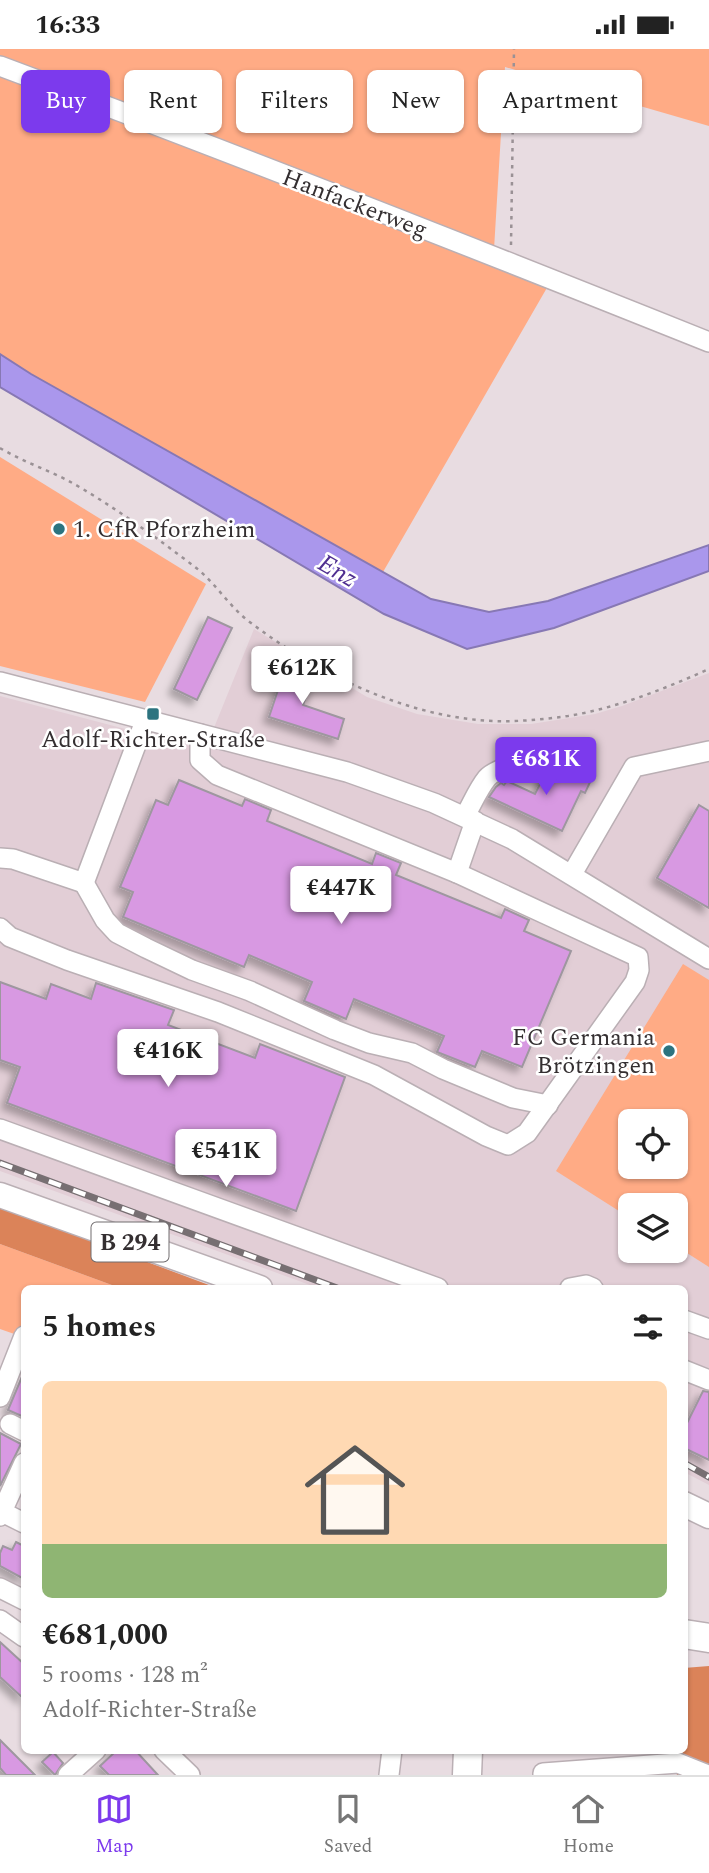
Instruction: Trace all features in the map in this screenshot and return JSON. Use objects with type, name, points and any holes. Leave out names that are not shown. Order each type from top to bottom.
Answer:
[{"type":"highway","points":[[688,1635],[709,1638]]},
{"type":"highway","points":[[467,1775],[468,1754]]},
{"type":"main road","name":"B 294","points":[[0,1195],[252,1285]]},
{"type":"main road","points":[[688,1506],[709,1516]]},
{"type":"street","name":"Hanfackerweg","points":[[0,66],[390,214],[511,265],[709,342]]},
{"type":"street","points":[[0,682],[389,785],[470,818],[572,874],[709,959]]},
{"type":"street","points":[[84,883],[145,721]]},
{"type":"street","points":[[0,928],[10,937],[67,960],[218,1012],[374,1075],[486,1136],[508,1145],[527,1133],[635,982],[639,970],[638,957],[457,873],[216,775],[200,760],[200,734]]},
{"type":"street","points":[[572,874],[634,767],[709,751]]},
{"type":"street","points":[[457,873],[470,818],[487,778],[495,772],[525,763],[577,754]]},
{"type":"street","points":[[0,857],[84,883],[105,920],[117,933],[146,949],[335,1030],[369,1043],[412,1053],[513,1098],[548,1105]]},
{"type":"street","points":[[0,1129],[430,1285]]},
{"type":"street","points":[[688,1321],[709,1329]]},
{"type":"street","points":[[0,1397],[21,1344]]},
{"type":"street","points":[[688,1372],[709,1380]]},
{"type":"street","points":[[21,1470],[1,1514],[21,1522]]},
{"type":"street","points":[[0,1588],[21,1598]]},
{"type":"street","points":[[0,1620],[21,1635]]},
{"type":"street","points":[[68,1775],[92,1754]]},
{"type":"street","points":[[168,1754],[190,1775]]},
{"type":"street","points":[[389,1775],[392,1754]]},
{"type":"street","points":[[543,1774],[678,1763],[708,1775]]},
{"type":"path","points":[[511,265],[514,49]]},
{"type":"path","points":[[0,449],[68,481],[156,539],[205,575],[241,615],[289,648],[339,678],[421,709],[477,720],[507,721],[567,716],[662,690],[709,669]]},
{"type":"shaded area","points":[[0,49],[709,49],[709,126],[642,107],[642,70],[515,70],[505,67],[505,70],[478,70],[478,133],[501,133],[493,266],[548,286],[383,572],[0,354]]},
{"type":"shaded area","name":"1. CfR Pforzheim","points":[[0,457],[206,584],[145,702],[0,666]]},
{"type":"shaded area","points":[[254,629],[367,697],[417,714],[478,724],[531,724],[595,714],[709,673],[709,1485],[688,1474],[688,1285],[310,1285],[0,1171],[0,696],[205,750]]},
{"type":"shaded area","name":"FC Germania Brötzingen","points":[[683,964],[709,980],[709,1267],[688,1254],[688,1193],[618,1193],[618,1210],[556,1171]]},
{"type":"shaded area","points":[[0,1207],[209,1285],[112,1285],[0,1244]]},
{"type":"shaded area","points":[[0,1244],[112,1285],[21,1285],[21,1339],[20,1336],[0,1329]]},
{"type":"shaded area","points":[[709,1666],[709,1775],[677,1775],[673,1754],[688,1754],[688,1668]]},
{"type":"water","name":"Enz","points":[[0,354],[431,599],[489,612],[548,601],[709,545],[709,571],[554,628],[467,649],[384,614],[0,387]]},
{"type":"building","points":[[208,617],[232,628],[197,700],[174,689]]},
{"type":"building","points":[[286,666],[314,675],[303,705],[344,719],[338,739],[269,717]]},
{"type":"building","points":[[567,767],[592,778],[585,793],[581,791],[562,831],[489,797],[496,787],[507,781],[535,794],[545,774],[551,777],[555,770]]},
{"type":"building","points":[[179,780],[242,806],[245,799],[271,810],[267,821],[372,864],[376,853],[401,863],[396,875],[501,918],[505,909],[529,920],[524,931],[571,951],[522,1067],[482,1051],[475,1067],[437,1052],[444,1036],[354,999],[346,1019],[304,1001],[312,982],[249,955],[244,967],[123,917],[133,892],[120,887],[156,800],[168,805]]},
{"type":"building","points":[[699,805],[709,811],[709,908],[657,878]]},
{"type":"building","points":[[0,982],[46,999],[51,984],[91,999],[96,983],[174,1010],[168,1025],[255,1058],[260,1044],[345,1077],[296,1211],[7,1103],[20,1067],[0,1060]]},
{"type":"building","points":[[21,1379],[21,1416],[8,1410]]},
{"type":"building","points":[[703,1391],[709,1392],[709,1460],[688,1450],[688,1421]]},
{"type":"building","points":[[0,1433],[21,1444],[0,1486]]},
{"type":"building","points":[[16,1542],[21,1544],[21,1577],[0,1566],[3,1546],[12,1550]]},
{"type":"building","points":[[0,1642],[21,1661],[21,1696],[0,1677]]},
{"type":"building","points":[[0,1740],[35,1775],[6,1775],[0,1768]]},
{"type":"building","points":[[51,1754],[55,1754],[63,1763],[55,1775],[42,1762]]},
{"type":"building","points":[[113,1754],[139,1754],[158,1775],[109,1775],[100,1766]]},
{"type":"railway","points":[[0,1163],[329,1285]]},
{"type":"railway","points":[[688,1465],[709,1477]]},
{"type":"place","name":"1. CfR Pforzheim","points":[[59,529]]},
{"type":"place","name":"Adolf-Richter-Straße","points":[[153,714]]},
{"type":"place","name":"FC Germania Brötzingen","points":[[669,1051]]}]
